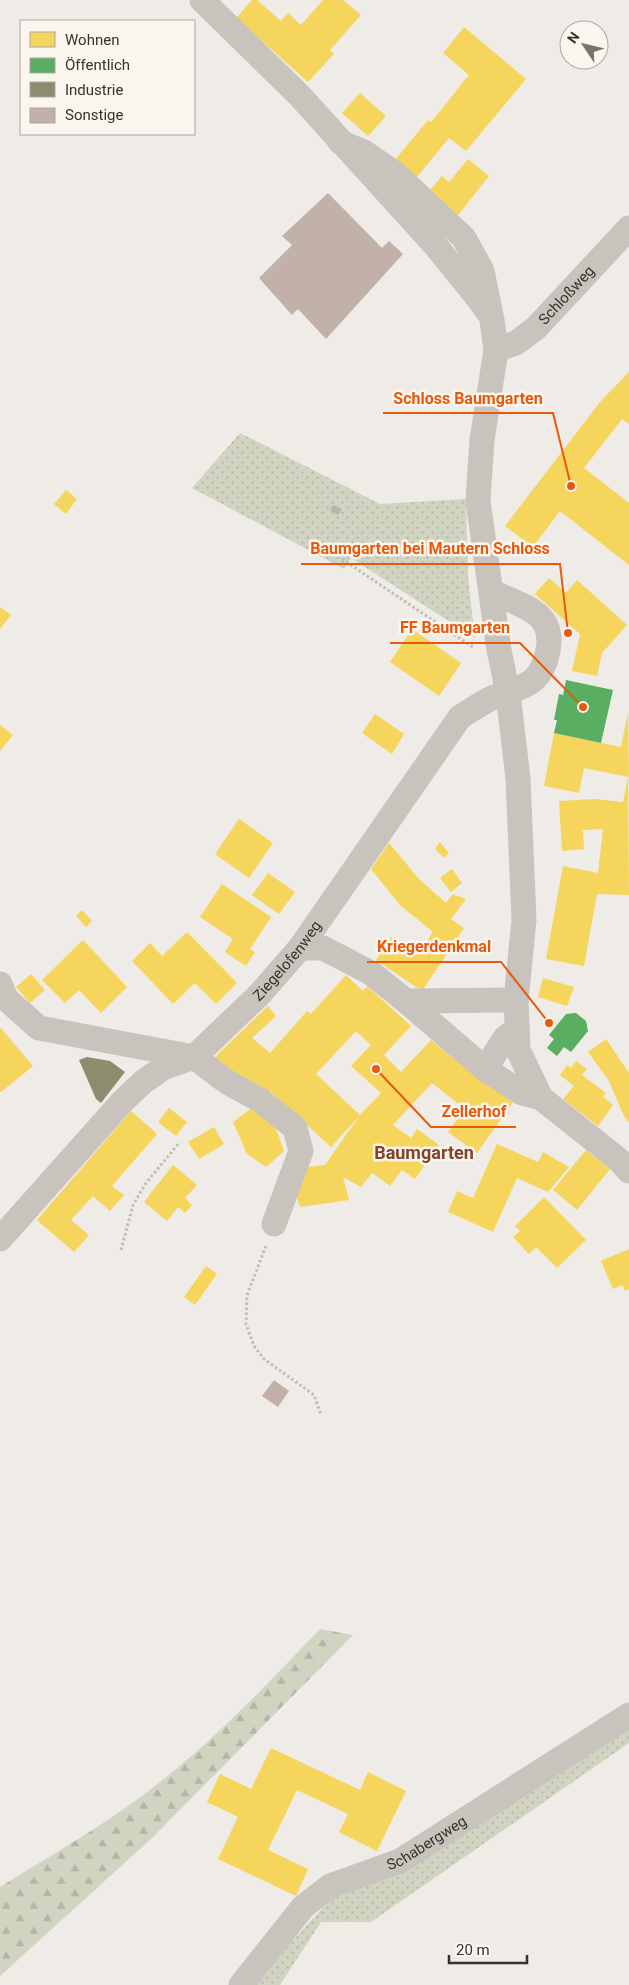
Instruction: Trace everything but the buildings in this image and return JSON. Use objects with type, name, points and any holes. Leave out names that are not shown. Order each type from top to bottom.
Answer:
[{"type":"street","points":[[202,0],[299,95],[435,245],[478,298],[492,320],[496,350],[482,440],[478,501],[499,650],[508,693],[518,779],[524,920],[516,1000],[518,1050],[541,1098]]},
{"type":"street","name":"Schloßweg","points":[[496,350],[516,344],[536,328],[629,228]]},
{"type":"street","name":"Ziegelofenweg","points":[[194,1057],[259,996],[300,948],[460,716],[491,698],[508,693],[531,682],[545,664],[551,642],[547,624],[532,611],[492,592]]},
{"type":"street","points":[[300,948],[323,948],[371,973],[406,1000],[485,1069],[522,1093],[541,1098],[619,1160],[629,1172]]},
{"type":"street","points":[[0,984],[6,999],[39,1028],[194,1057],[227,1082],[260,1100],[295,1128],[302,1151],[274,1224]]},
{"type":"street","points":[[406,1000],[516,1000]]},
{"type":"street","points":[[485,1069],[506,1038],[517,1029]]},
{"type":"street","points":[[0,1239],[122,1102],[143,1082],[163,1068],[194,1057]]},
{"type":"street","name":"Schabergweg","points":[[241,1985],[303,1907],[330,1886],[400,1861],[629,1715]]},
{"type":"path","points":[[342,560],[471,646],[499,650]]},
{"type":"path","points":[[121,1250],[133,1206],[146,1183],[180,1142]]},
{"type":"path","points":[[274,1224],[247,1295],[246,1324],[254,1346],[264,1358],[314,1395],[322,1415]]},
{"type":"green space","points":[[240,433],[380,504],[466,499],[468,577],[475,638],[351,558],[344,569],[192,488]]},
{"type":"green space","points":[[320,1629],[353,1635],[152,1838],[0,1976],[0,1887],[90,1831],[155,1786],[195,1753],[232,1718]]},
{"type":"green space","points":[[629,1724],[629,1743],[371,1922],[321,1922],[280,1985],[251,1985],[335,1895]]},
{"type":"place","name":"Schloss Baumgarten","points":[[571,486]]},
{"type":"place","name":"Baumgarten bei Mautern Schloss","points":[[568,633]]},
{"type":"place","name":"FF Baumgarten","points":[[583,707]]},
{"type":"place","name":"Kriegerdenkmal","points":[[549,1023]]},
{"type":"place","name":"Zellerhof","points":[[376,1069]]},
{"type":"district","name":"Baumgarten","points":[[424,1152]]}]
